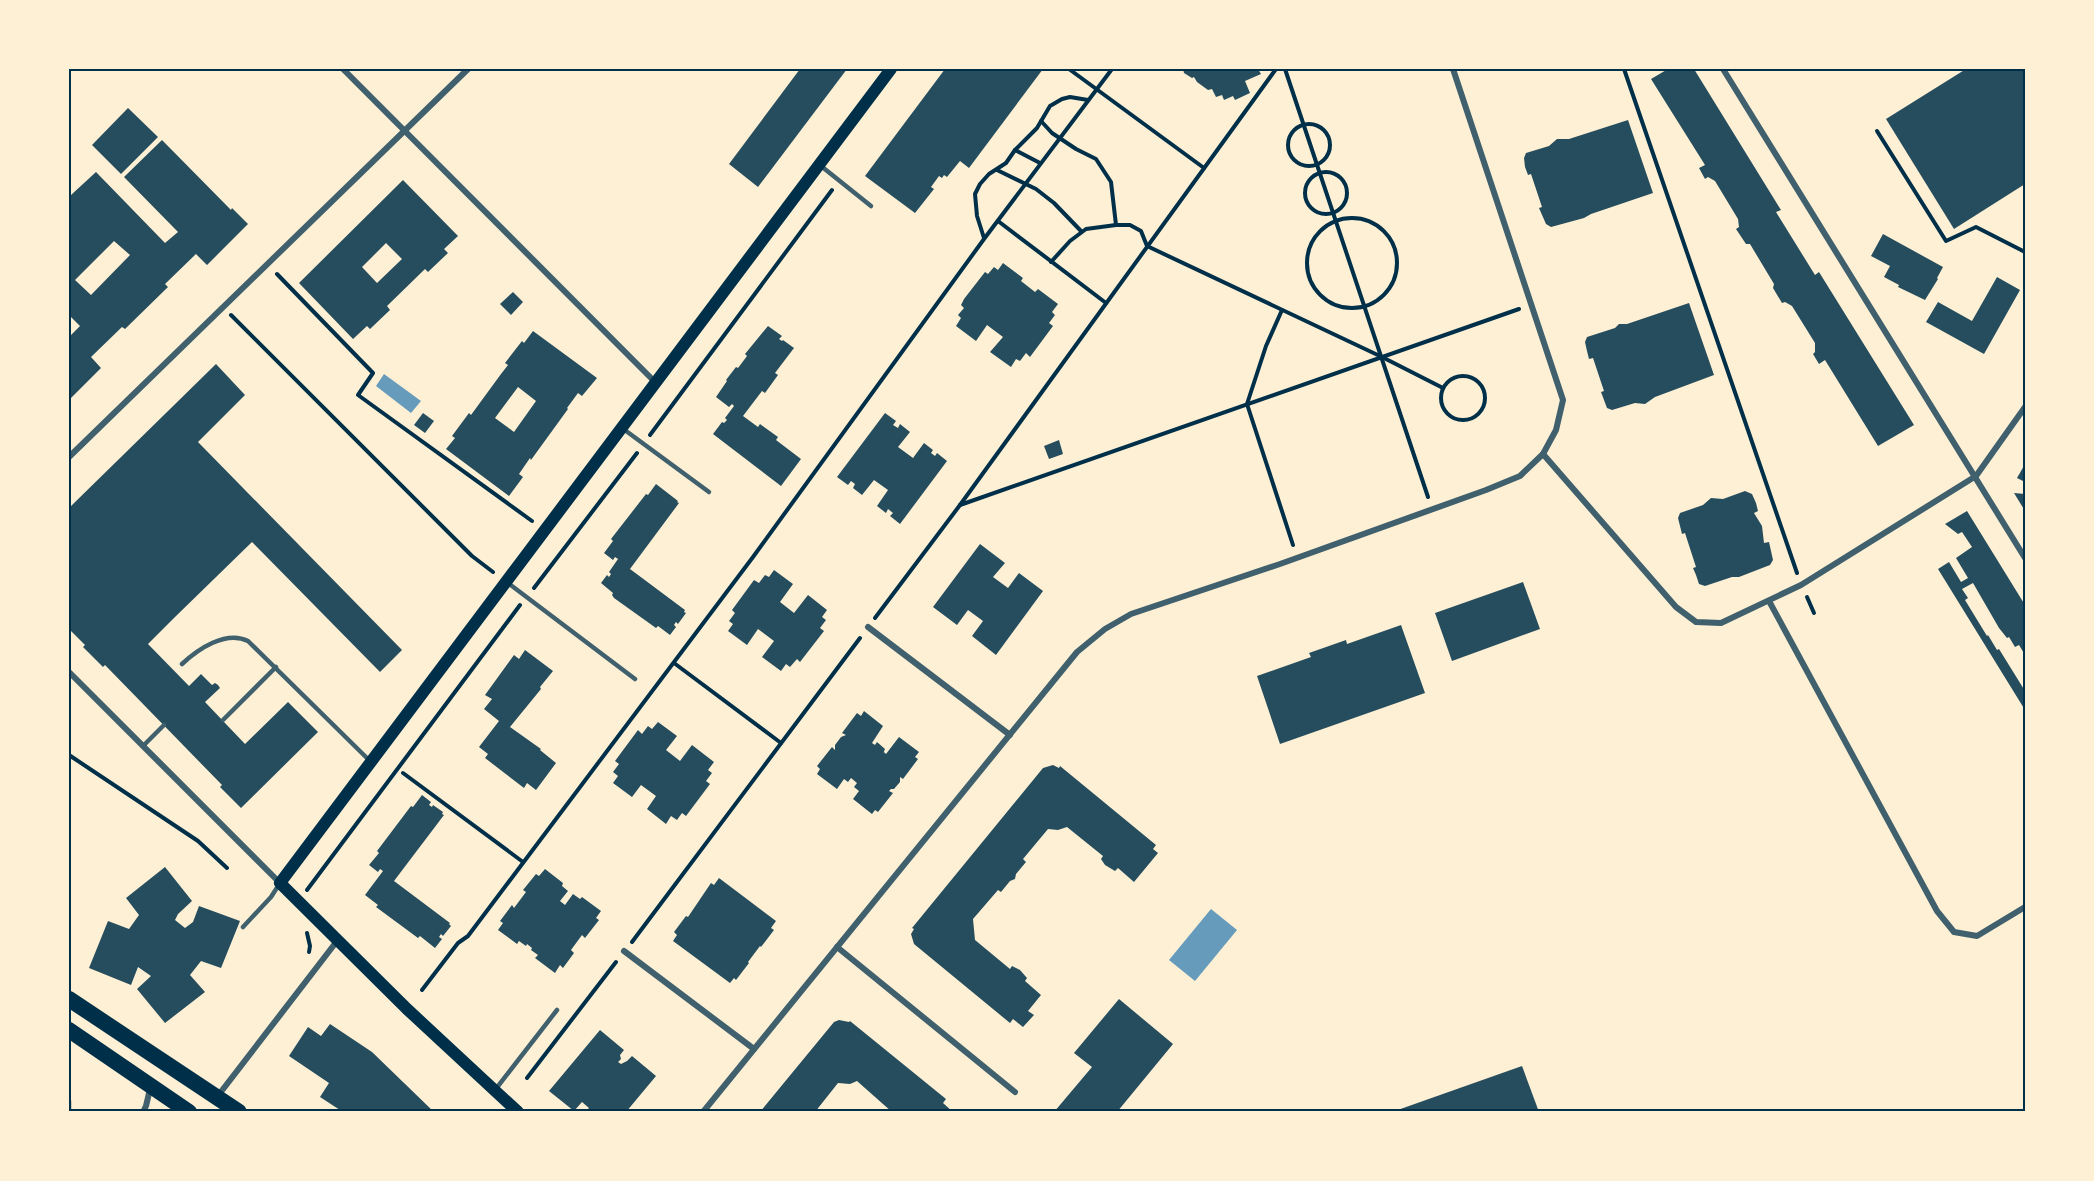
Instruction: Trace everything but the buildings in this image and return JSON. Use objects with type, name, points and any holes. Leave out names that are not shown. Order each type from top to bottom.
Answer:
[{"type":"highway","points":[[69,999],[239,1112]]},
{"type":"highway","points":[[69,1030],[189,1112]]},
{"type":"main road","points":[[518,1112],[407,1009],[280,883],[891,69]]},
{"type":"main road","points":[[496,1092],[510,1112]]},
{"type":"street","points":[[344,69],[655,382]]},
{"type":"street","points":[[69,457],[468,69]]},
{"type":"street","points":[[703,1112],[1077,652],[1105,629],[1131,614],[1297,558],[1520,476],[1543,454],[1556,430],[1563,400],[1454,69]]},
{"type":"street","points":[[1723,69],[2025,558]]},
{"type":"street","points":[[1543,454],[1676,607],[1696,622],[1721,623],[1801,585],[1976,476],[2025,408]]},
{"type":"street","points":[[1769,601],[1937,911],[1954,932],[1977,936],[2025,907]]},
{"type":"street","points":[[868,627],[1010,735]]},
{"type":"street","points":[[69,672],[280,883]]},
{"type":"street","points":[[217,1097],[338,940]]},
{"type":"street","points":[[837,947],[1015,1092]]},
{"type":"street","points":[[624,951],[754,1049]]},
{"type":"street","points":[[143,1112],[151,1085]]},
{"type":"lane","points":[[819,164],[871,206]]},
{"type":"lane","points":[[622,428],[709,492]]},
{"type":"lane","points":[[506,582],[635,678]]},
{"type":"lane","points":[[182,664],[200,648],[236,637],[243,638],[254,644],[370,762]]},
{"type":"lane","points":[[223,720],[276,667]]},
{"type":"lane","points":[[143,746],[164,725]]},
{"type":"lane","points":[[243,927],[271,897],[280,883]]},
{"type":"lane","points":[[496,1092],[556,1010]]},
{"type":"lane","points":[[69,1101],[69,1112]]},
{"type":"path","points":[[1069,69],[1204,168]]},
{"type":"path","points":[[422,990],[458,943],[468,936],[674,663],[1025,183],[1112,69]]},
{"type":"path","points":[[527,1078],[960,505],[1276,69]]},
{"type":"path","points":[[1285,69],[1432,509]]},
{"type":"path","points":[[1624,69],[1801,585],[1814,613]]},
{"type":"path","points":[[984,239],[977,216],[975,194],[980,184],[1006,163],[1015,150],[1031,135],[1050,106],[1070,97],[1088,100]]},
{"type":"path","points":[[1041,121],[1059,138],[1096,159],[1104,170],[1111,182],[1116,225]]},
{"type":"path","points":[[1304,124],[1317,125],[1329,137],[1328,155],[1317,165],[1302,165],[1288,150],[1292,133],[1304,124]]},
{"type":"path","points":[[1877,131],[1946,241],[1976,227],[2025,252]]},
{"type":"path","points":[[1015,150],[1040,163]]},
{"type":"path","points":[[996,170],[1036,189],[1054,203],[1081,231]]},
{"type":"path","points":[[1320,172],[1334,173],[1341,177],[1346,185],[1346,203],[1334,213],[1320,213],[1313,209],[1306,197],[1309,180],[1320,172]]},
{"type":"path","points":[[311,885],[839,180]]},
{"type":"path","points":[[1350,218],[1368,221],[1385,233],[1394,247],[1397,268],[1390,286],[1384,295],[1365,306],[1349,308],[1334,305],[1312,286],[1306,261],[1311,244],[1322,229],[1336,220],[1350,218]]},
{"type":"path","points":[[998,221],[1106,303]]},
{"type":"path","points":[[1051,262],[1081,231],[1130,225],[1141,231],[1147,246],[1443,388]]},
{"type":"path","points":[[267,264],[373,373],[358,395],[545,530]]},
{"type":"path","points":[[960,505],[1531,304]]},
{"type":"path","points":[[223,307],[472,556],[506,582]]},
{"type":"path","points":[[1282,310],[1266,346],[1246,404],[1297,558]]},
{"type":"path","points":[[1463,375],[1471,377],[1483,388],[1485,403],[1476,416],[1467,420],[1456,419],[1449,416],[1444,409],[1441,401],[1443,388],[1447,381],[1454,377],[1463,375]]},
{"type":"path","points":[[674,663],[781,742]]},
{"type":"path","points":[[69,755],[198,841],[226,868]]},
{"type":"path","points":[[403,772],[523,862]]},
{"type":"water","points":[[384,374],[421,401],[411,413],[376,386]]},
{"type":"water","points":[[1211,909],[1237,930],[1195,981],[1169,960]]}]
